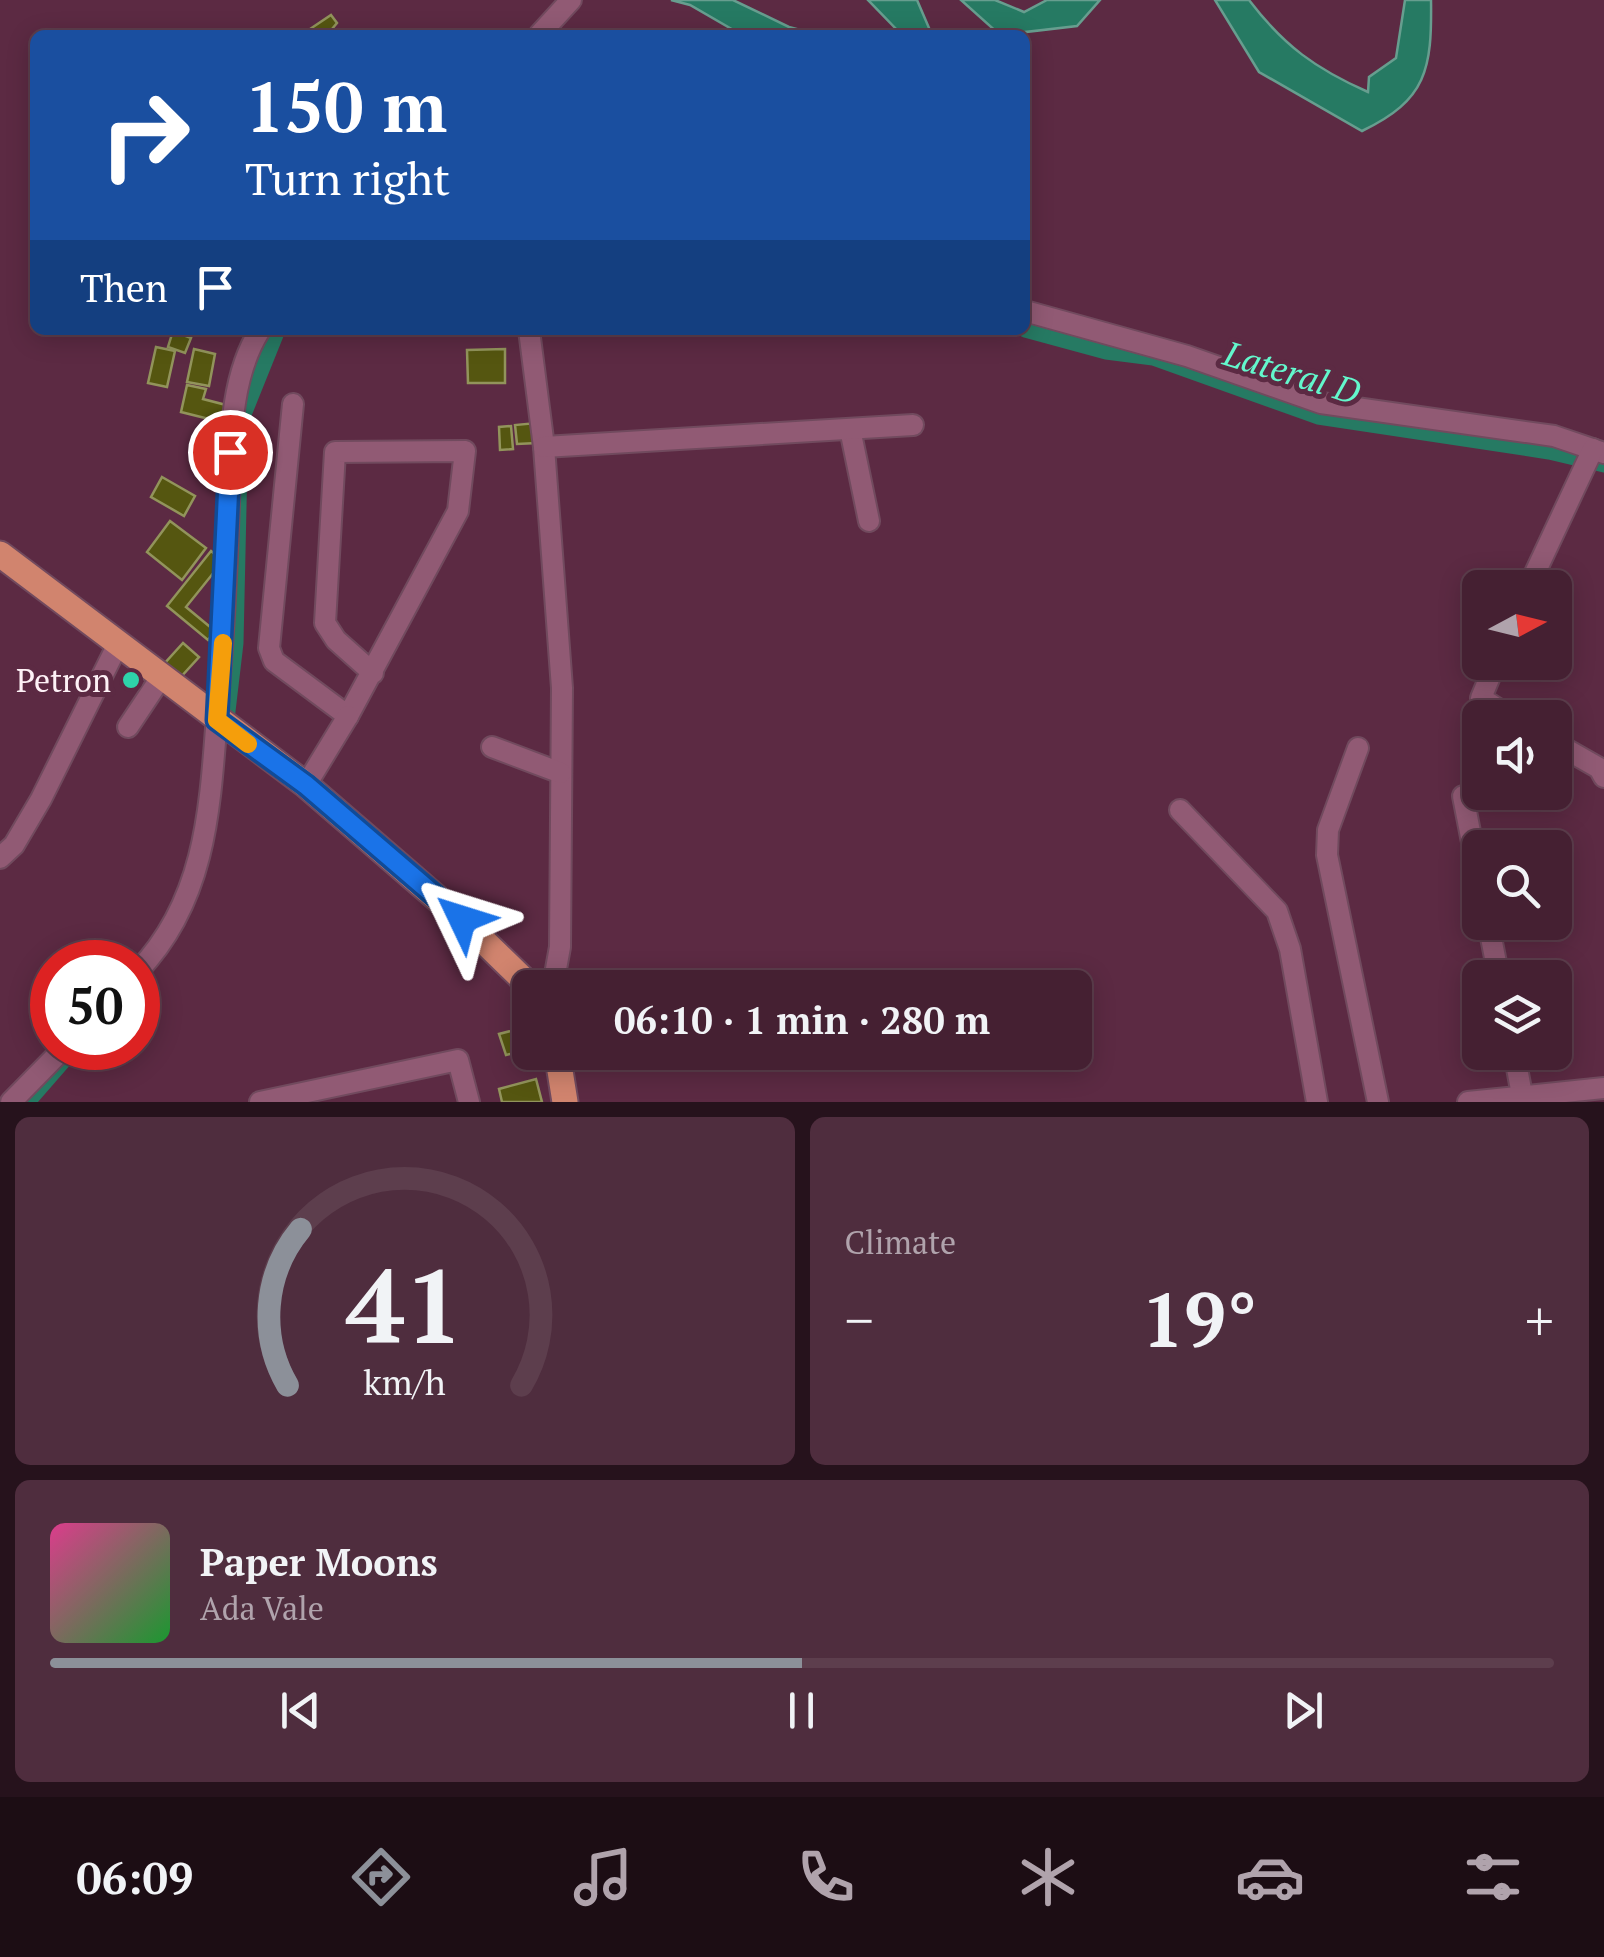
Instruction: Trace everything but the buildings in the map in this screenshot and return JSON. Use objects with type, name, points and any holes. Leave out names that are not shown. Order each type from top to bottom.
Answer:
[{"type":"main road","points":[[0,554],[306,785],[462,919],[514,970]]},
{"type":"main road","points":[[560,1070],[565,1102]]},
{"type":"street","points":[[544,30],[571,0]]},
{"type":"street","points":[[1030,312],[1187,356],[1321,403],[1554,436],[1598,451],[1583,470],[1536,570]]},
{"type":"street","points":[[160,943],[194,878],[212,798],[223,726],[234,422],[246,353],[257,335]]},
{"type":"street","points":[[530,335],[544,447],[562,688],[560,947],[556,970]]},
{"type":"street","points":[[292,404],[270,648],[274,661],[348,716]]},
{"type":"street","points":[[544,447],[913,426]]},
{"type":"street","points":[[850,429],[869,521]]},
{"type":"street","points":[[306,785],[373,674],[458,511],[465,451],[335,452],[325,623],[336,640],[373,674]]},
{"type":"street","points":[[1583,470],[1604,480]]},
{"type":"street","points":[[0,858],[14,845],[41,800],[119,642]]},
{"type":"street","points":[[128,727],[162,676]]},
{"type":"street","points":[[492,747],[562,773]]},
{"type":"street","points":[[1358,748],[1328,830],[1328,855],[1378,1102]]},
{"type":"street","points":[[1572,751],[1602,766]]},
{"type":"street","points":[[1180,810],[1277,911],[1290,950],[1318,1102]]},
{"type":"street","points":[[260,1102],[458,1060],[469,1102]]},
{"type":"street","points":[[11,1102],[42,1070]]},
{"type":"street","points":[[1511,1098],[1513,1070]]},
{"type":"street","points":[[1468,1102],[1604,1088]]},
{"type":"shaded area","points":[[671,0],[733,0],[800,30],[733,30],[690,5]]},
{"type":"shaded area","points":[[868,0],[917,0],[930,30],[897,30]]},
{"type":"shaded area","points":[[961,0],[995,0],[1024,12],[1047,0],[1100,0],[1077,26],[1030,31],[994,30]]},
{"type":"shaded area","points":[[1215,0],[1249,0],[1302,55],[1368,92],[1369,77],[1396,58],[1405,0],[1431,0],[1427,64],[1413,94],[1384,119],[1362,131],[1259,72]]},
{"type":"waterway","name":"Lateral D","points":[[1030,331],[1106,352],[1153,358],[1318,417],[1549,452],[1604,465]]},
{"type":"waterway","name":"Lateral D","points":[[241,434],[241,422],[276,335]]},
{"type":"waterway","name":"Lateral D","points":[[226,728],[236,643],[240,462]]},
{"type":"waterway","name":"Lateral D","points":[[28,1102],[56,1070]]},
{"type":"slow traffic","points":[[223,643],[217,720],[248,744]]},
{"type":"place","name":"Petron","points":[[131,680]]},
{"type":"route","points":[[230,452],[217,720],[306,785],[462,919]]}]
